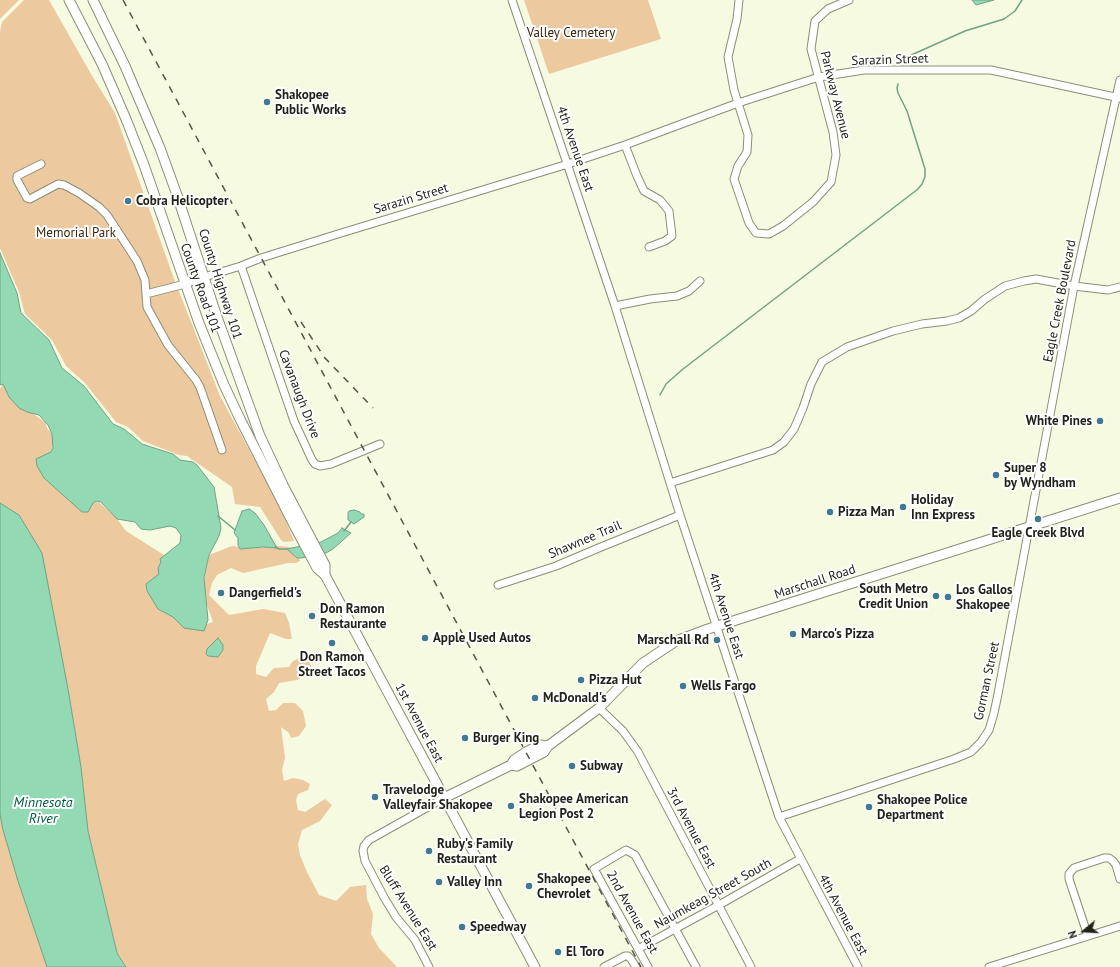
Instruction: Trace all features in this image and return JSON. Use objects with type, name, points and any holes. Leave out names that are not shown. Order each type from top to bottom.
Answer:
[{"type":"main road","name":"County Road 101","points":[[69,0],[102,64],[126,119],[144,165],[204,338],[224,385],[243,424],[299,526]]},
{"type":"main road","name":"County Highway 101","points":[[93,0],[146,112],[177,195],[258,431],[283,485],[299,526],[318,560],[325,565],[326,575]]},
{"type":"main road","name":"Marschall Road","points":[[444,798],[511,765],[517,766],[544,752],[548,746],[599,708],[643,663],[676,641],[717,626],[1120,498]]},
{"type":"main road","name":"1st Avenue East","points":[[326,575],[535,967]]},
{"type":"street","name":"4th Avenue East","points":[[512,0],[615,306],[680,515],[779,817],[858,967]]},
{"type":"street","points":[[738,102],[734,90],[728,56],[737,19],[739,0]]},
{"type":"street","name":"Parkway Avenue","points":[[738,102],[748,135],[747,152],[738,166],[734,179],[749,224],[756,233],[769,234],[783,226],[813,202],[831,182],[836,155],[833,132],[811,49],[815,21],[828,9],[849,0]]},
{"type":"street","name":"Sarazin Street","points":[[146,294],[185,284],[261,258],[568,164],[626,145],[738,102],[819,77],[864,70],[991,70],[1118,98]]},
{"type":"street","name":"Eagle Creek Boulevard","points":[[1029,527],[1074,286],[1118,98],[1120,80]]},
{"type":"street","points":[[626,145],[637,176],[644,190],[660,200],[669,211],[672,236],[665,241],[649,247]]},
{"type":"street","points":[[41,164],[17,176],[17,180],[27,198],[30,199],[58,184],[64,185],[98,207],[107,216],[138,261],[145,280],[147,308],[168,345],[200,387],[222,450]]},
{"type":"street","name":"Cavanaugh Drive","points":[[241,266],[294,420],[305,446],[315,464],[320,466],[331,464],[380,444]]},
{"type":"street","points":[[670,483],[773,450],[784,442],[794,429],[803,408],[810,384],[822,362],[847,347],[893,331],[922,324],[948,321],[959,318],[971,312],[985,298],[1005,286],[1024,280],[1036,279],[1108,290],[1120,287]]},
{"type":"street","points":[[615,306],[650,299],[677,296],[689,291],[700,280]]},
{"type":"street","name":"Shawnee Trail","points":[[498,585],[556,566],[600,546],[680,515]]},
{"type":"street","name":"Gorman Street","points":[[779,817],[954,759],[971,752],[981,742],[989,730],[994,713],[1029,527]]},
{"type":"street","name":"3rd Avenue East","points":[[599,708],[623,731],[638,752],[751,967]]},
{"type":"street","name":"Marschall Road","points":[[369,840],[444,798]]},
{"type":"street","name":"Bluff Avenue East","points":[[369,840],[364,846],[363,856],[365,862],[392,911],[415,940],[429,967]]},
{"type":"street","name":"2nd Avenue East","points":[[648,967],[594,869],[626,850],[635,855],[675,929]]},
{"type":"street","points":[[1088,936],[1069,879],[1069,874],[1074,868],[1104,858],[1109,858],[1116,865],[1120,879]]},
{"type":"street","name":"Naumkeag Street South","points":[[638,949],[800,859]]},
{"type":"street","points":[[989,967],[1120,926]]},
{"type":"street","points":[[675,929],[696,967]]},
{"type":"street","name":"2nd Avenue East","points":[[604,967],[622,957],[628,956],[636,967]]},
{"type":"green space","points":[[0,0],[19,0],[0,19]]},
{"type":"green space","name":"Memorial Park","points":[[24,0],[49,0],[115,113],[173,276],[220,396],[280,507],[294,541],[284,542],[281,540],[260,507],[235,504],[232,487],[187,456],[179,455],[143,441],[128,427],[116,422],[85,383],[66,366],[52,340],[25,314],[19,292],[0,248],[0,32],[2,22]]},
{"type":"green space","name":"Valley Cemetery","points":[[524,0],[648,0],[661,39],[549,74]]},
{"type":"green space","points":[[3,384],[35,415],[46,423],[47,428],[52,434],[53,444],[51,452],[90,508],[93,503],[99,502],[117,519],[126,531],[164,555],[192,629],[213,622],[207,605],[204,582],[209,555],[232,546],[251,548],[280,546],[295,548],[300,561],[243,573],[231,568],[217,575],[212,583],[209,595],[229,615],[263,609],[285,613],[289,623],[292,639],[286,639],[270,633],[256,666],[256,674],[266,677],[274,668],[289,667],[292,662],[302,656],[309,660],[312,669],[308,674],[297,680],[279,683],[274,692],[266,699],[269,711],[276,710],[283,703],[295,703],[303,711],[306,726],[299,736],[291,738],[289,733],[281,727],[285,758],[282,770],[284,781],[293,778],[303,780],[310,784],[308,790],[298,794],[296,800],[298,810],[305,812],[325,799],[332,805],[320,821],[302,830],[298,844],[300,855],[319,895],[336,901],[350,887],[366,885],[367,899],[373,914],[371,934],[379,948],[397,967],[126,967],[117,953],[88,831],[81,767],[68,689],[19,515],[0,503],[0,389]]},
{"type":"green space","points":[[0,703],[71,967],[0,967]]},
{"type":"water","points":[[972,0],[994,0],[976,5]]},
{"type":"water","points":[[0,253],[17,293],[21,313],[49,340],[62,368],[84,386],[113,424],[124,429],[142,444],[173,454],[180,460],[193,462],[214,487],[221,528],[219,536],[209,555],[204,578],[208,620],[204,631],[184,628],[173,617],[158,609],[147,591],[146,584],[159,574],[158,568],[161,562],[160,559],[180,543],[181,535],[176,528],[170,526],[150,530],[141,529],[135,522],[117,519],[101,502],[97,501],[93,503],[88,512],[82,512],[44,478],[37,466],[36,459],[51,452],[53,448],[52,434],[48,425],[39,415],[19,408],[9,397],[3,384],[0,385]]},
{"type":"water","name":"Minnesota River","points":[[0,503],[19,515],[42,553],[81,767],[88,831],[117,953],[126,967],[47,967],[18,881],[3,830],[0,814]]},
{"type":"water","points":[[249,509],[255,513],[264,525],[277,548],[263,547],[240,549],[238,545],[238,538],[234,533],[242,511]]},
{"type":"water","points":[[354,510],[364,514],[364,517],[354,524],[348,520],[348,513],[349,511]]},
{"type":"water","points":[[342,528],[351,533],[333,549],[326,553],[297,558],[287,549],[321,542],[338,533]]},
{"type":"water","points":[[218,638],[223,645],[223,650],[218,657],[208,656],[206,654],[207,649]]},
{"type":"waterway","points":[[905,61],[909,56],[965,31],[1004,19],[1015,11],[1022,0]]},
{"type":"waterway","points":[[660,395],[666,384],[683,369],[918,189],[922,184],[925,177],[925,169],[907,111],[898,93],[898,84]]},
{"type":"waterway","points":[[218,516],[235,530]]},
{"type":"waterway","points":[[344,531],[351,522]]},
{"type":"waterway","points":[[275,547],[279,549],[287,549]]},
{"type":"railway","points":[[123,0],[641,967]]},
{"type":"railway","points":[[301,322],[325,358],[373,408]]},
{"type":"place","name":"Shakopee Public Works","points":[[267,102]]},
{"type":"place","name":"Cobra Helicopter","points":[[128,201]]},
{"type":"place","name":"White Pines","points":[[1100,421]]},
{"type":"place","name":"Super 8 by Wyndham","points":[[996,475]]},
{"type":"place","name":"Holiday Inn Express","points":[[903,507]]},
{"type":"place","name":"Pizza Man","points":[[830,512]]},
{"type":"place","name":"Eagle Creek Blvd","points":[[1038,519]]},
{"type":"place","name":"Dangerfield's","points":[[221,593]]},
{"type":"place","name":"South Metro Credit Union","points":[[936,596]]},
{"type":"place","name":"Los Gallos Shakopee","points":[[948,597]]},
{"type":"place","name":"Don Ramon Restaurante","points":[[312,616]]},
{"type":"place","name":"Marco's Pizza","points":[[793,634]]},
{"type":"place","name":"Apple Used Autos","points":[[425,638]]},
{"type":"place","name":"Marschall Rd","points":[[717,640]]},
{"type":"place","name":"Don Ramon Street Tacos","points":[[332,643]]},
{"type":"place","name":"Pizza Hut","points":[[581,680]]},
{"type":"place","name":"Wells Fargo","points":[[683,686]]},
{"type":"place","name":"McDonald's","points":[[535,698]]},
{"type":"place","name":"Burger King","points":[[465,738]]},
{"type":"place","name":"Subway","points":[[572,766]]},
{"type":"place","name":"Travelodge Valleyfair Shakopee","points":[[375,797]]},
{"type":"place","name":"Shakopee American Legion Post 2","points":[[511,806]]},
{"type":"place","name":"Shakopee Police Department","points":[[869,807]]},
{"type":"place","name":"Ruby's Family Restaurant","points":[[429,851]]},
{"type":"place","name":"Valley Inn","points":[[439,882]]},
{"type":"place","name":"Shakopee Chevrolet","points":[[529,886]]},
{"type":"place","name":"Speedway","points":[[462,927]]},
{"type":"place","name":"El Toro","points":[[558,952]]}]
